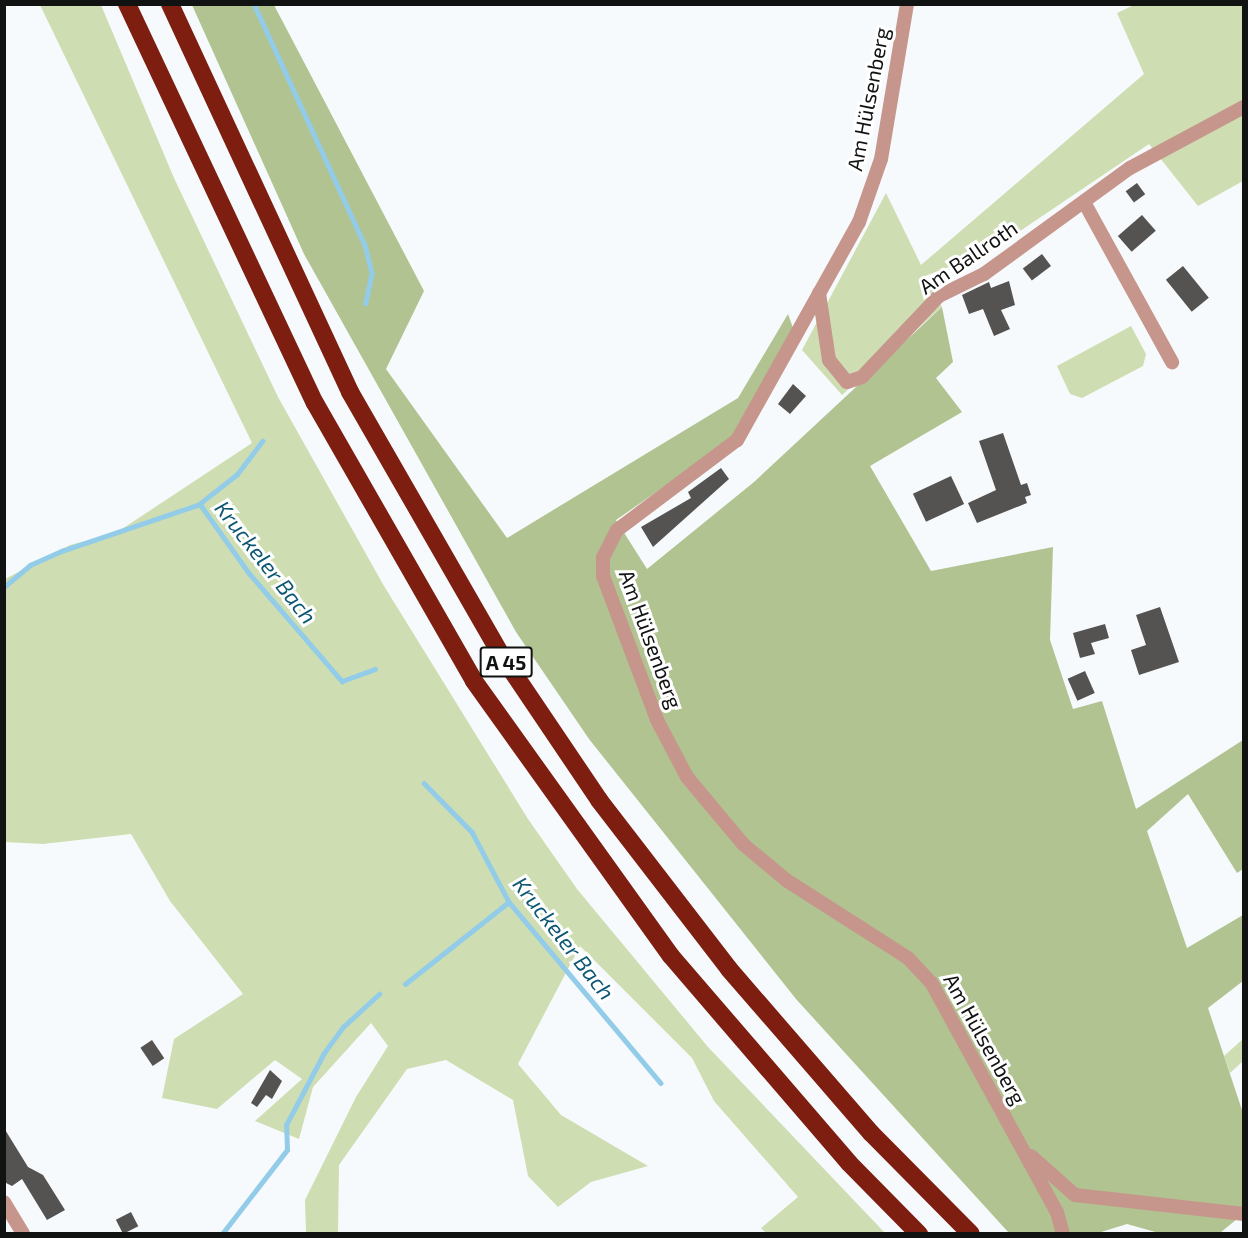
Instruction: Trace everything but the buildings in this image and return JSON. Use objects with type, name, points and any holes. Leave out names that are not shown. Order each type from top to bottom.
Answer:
[{"type":"highway","name":"A 45","points":[[127,4],[310,393],[474,681],[671,956],[849,1163],[920,1233]]},
{"type":"highway","name":"A 45","points":[[170,4],[350,392],[502,656],[599,800],[721,960],[856,1116],[971,1233]]},
{"type":"street","name":"Am Hülsenberg","points":[[907,4],[881,159],[859,222],[738,440],[617,530],[603,558],[603,576],[657,720],[687,777],[715,814],[786,880],[892,946],[932,984],[1057,1212],[1063,1233]]},
{"type":"street","name":"Am Ballroth","points":[[819,293],[829,360],[847,382],[862,377],[939,297],[984,274],[1140,162],[1244,107]]},
{"type":"street","points":[[1084,202],[1172,362]]},
{"type":"street","points":[[1019,1144],[1075,1195],[1244,1214]]},
{"type":"street","points":[[4,1202],[23,1233]]},
{"type":"green space","points":[[40,5],[101,5],[174,178],[278,397],[384,586],[528,819],[577,889],[708,1047],[885,1233],[766,1233],[761,1228],[798,1197],[714,1101],[692,1058],[580,946],[518,1064],[561,1115],[648,1166],[591,1182],[558,1207],[528,1176],[513,1100],[446,1060],[407,1069],[339,1165],[338,1233],[306,1233],[305,1200],[356,1097],[388,1046],[371,1023],[313,1087],[299,1139],[255,1121],[302,1079],[275,1060],[217,1109],[162,1098],[174,1039],[243,994],[170,901],[131,834],[43,844],[5,842],[5,579],[70,545],[116,533],[252,443]]},
{"type":"green space","points":[[192,5],[274,5],[424,291],[386,369],[507,538],[738,398],[788,314],[793,328],[734,438],[616,520],[647,569],[754,482],[942,307],[953,362],[936,378],[962,412],[870,466],[931,571],[1053,547],[1050,640],[1073,709],[1102,701],[1136,809],[1243,740],[1243,869],[1237,873],[1188,794],[1147,831],[1187,948],[1243,915],[1243,981],[1208,1008],[1243,1113],[1243,1214],[1220,1233],[1159,1233],[1127,1224],[1098,1233],[1009,1233],[796,999],[589,739],[516,632],[304,254]]},
{"type":"green space","points":[[1134,5],[1243,5],[1243,181],[1198,206],[1149,144],[989,252],[925,276],[942,307],[842,395],[802,350],[886,193],[921,265],[1144,74],[1117,13]]},
{"type":"green space","points":[[1131,326],[1146,354],[1143,366],[1082,398],[1070,394],[1057,366]]},
{"type":"green space","points":[[1243,1039],[1243,1061],[1230,1073],[1224,1056]]},
{"type":"waterway","name":"Kruckeler Bach","points":[[254,4],[365,245],[372,274],[366,303]]},
{"type":"waterway","name":"Kruckeler Bach","points":[[263,441],[237,475],[200,504],[249,573],[342,681],[375,669]]},
{"type":"waterway","points":[[4,587],[30,565],[62,551],[200,504]]},
{"type":"waterway","name":"Kruckeler Bach","points":[[424,783],[472,832],[509,902],[661,1083]]},
{"type":"waterway","points":[[405,984],[509,902]]},
{"type":"waterway","points":[[222,1234],[287,1150],[286,1125],[324,1053],[343,1027],[379,994]]}]
